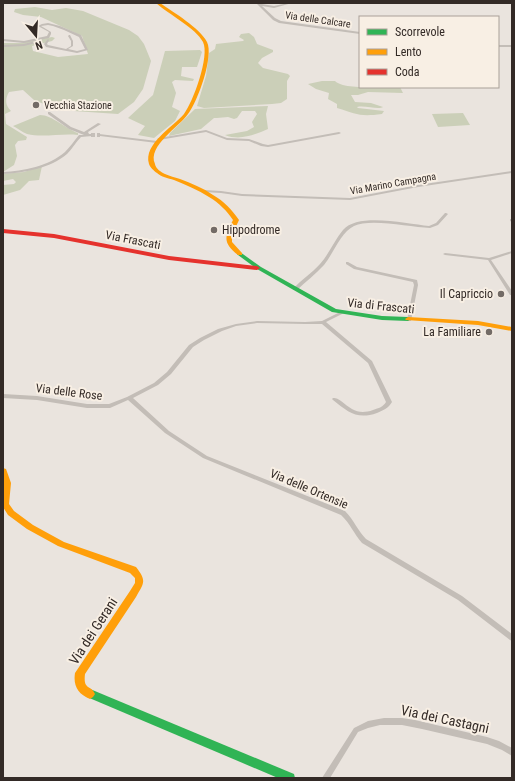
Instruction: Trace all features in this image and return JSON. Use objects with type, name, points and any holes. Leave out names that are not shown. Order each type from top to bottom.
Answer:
[{"type":"main road","points":[[158,3],[200,35],[204,40],[206,49],[205,68],[192,104],[182,119],[158,140],[151,154],[151,162],[155,170],[204,192]]},
{"type":"main road","name":"Via di Frascati","points":[[204,192],[229,209],[236,218],[228,238],[229,244],[259,268],[330,309],[342,313],[409,320],[478,323],[512,328]]},
{"type":"main road","name":"Via Frascati","points":[[3,231],[60,237],[169,258],[259,268]]},
{"type":"main road","name":"Via dei Gerani","points":[[3,470],[7,483],[5,506],[11,514],[55,541],[133,570],[139,577],[139,583],[133,594],[80,673],[79,680],[82,689],[87,693],[290,778]]},
{"type":"street","points":[[212,3],[232,3]]},
{"type":"street","points":[[258,4],[273,7],[291,3]]},
{"type":"street","name":"Via delle Calcare","points":[[258,4],[276,20],[284,23],[359,33]]},
{"type":"street","points":[[42,24],[64,28],[81,36],[87,50],[78,52],[46,45],[47,38],[50,33],[40,27],[42,24]]},
{"type":"street","points":[[67,49],[72,46],[72,41],[69,36]]},
{"type":"street","points":[[3,40],[24,42],[47,38]]},
{"type":"street","points":[[3,46],[26,45],[47,38]]},
{"type":"street","points":[[499,46],[512,46]]},
{"type":"street","points":[[49,113],[70,128],[89,135]]},
{"type":"street","points":[[89,135],[86,132],[99,124]]},
{"type":"street","points":[[100,136],[158,140],[205,131],[227,139],[250,140],[267,146],[339,133]]},
{"type":"street","points":[[3,173],[27,171],[55,159],[66,152],[80,136],[89,135]]},
{"type":"street","name":"Via Marino Campagna","points":[[204,192],[347,199],[418,186],[512,172]]},
{"type":"street","points":[[295,289],[322,264],[345,230],[351,225],[367,222],[430,227],[437,224],[446,214]]},
{"type":"street","points":[[445,254],[489,259],[512,252]]},
{"type":"street","points":[[489,259],[512,294]]},
{"type":"street","points":[[347,263],[356,268],[415,281],[416,285],[409,320]]},
{"type":"street","name":"Via delle Rose","points":[[3,396],[37,398],[103,407],[113,405],[150,388],[163,379],[190,346],[223,329],[257,322],[323,322],[342,313]]},
{"type":"street","points":[[323,322],[370,362],[389,402],[383,409],[363,414],[353,412],[336,399]]},
{"type":"street","name":"Via delle Ortensie","points":[[129,398],[167,432],[205,457],[343,513],[353,522],[358,535],[364,541],[460,598],[512,638]]},
{"type":"street","name":"Via dei Castagni","points":[[326,778],[356,730],[363,726],[377,722],[394,721],[426,726],[489,741],[512,752]]},
{"type":"green space","points":[[35,7],[52,10],[66,8],[83,11],[129,30],[138,36],[144,44],[151,61],[143,89],[134,102],[118,114],[59,110],[34,100],[23,90],[9,92],[6,102],[11,111],[5,114],[6,124],[27,137],[26,140],[18,141],[15,145],[17,156],[14,165],[3,172],[3,43],[20,43],[52,37],[55,38],[52,41],[32,46],[33,51],[58,57],[88,54],[82,36],[41,17],[23,15],[14,12],[15,9]]},
{"type":"green space","points":[[249,33],[254,37],[257,44],[273,50],[273,52],[262,58],[258,63],[263,68],[288,74],[290,76],[287,81],[287,99],[281,103],[272,104],[204,108],[197,106],[206,76],[209,53],[215,49],[216,44],[243,41],[244,40],[239,37],[241,34]]},
{"type":"green space","points":[[200,50],[202,52],[197,67],[182,67],[181,76],[194,79],[193,81],[175,80],[172,82],[176,93],[172,107],[180,111],[175,121],[154,138],[138,135],[145,126],[128,118],[153,95],[165,51]]},
{"type":"green space","points":[[322,81],[335,81],[340,84],[359,88],[400,88],[403,93],[368,92],[358,95],[351,95],[355,102],[371,103],[383,107],[357,107],[384,111],[382,114],[368,115],[358,114],[337,108],[337,104],[328,99],[329,93],[316,89],[308,84]]},
{"type":"green space","points":[[268,106],[266,114],[268,129],[252,135],[231,137],[225,135],[247,131],[254,127],[252,122],[257,114],[255,111],[242,111],[237,118],[234,119],[228,117],[214,118],[201,129],[169,136],[170,133],[195,109]]},
{"type":"green space","points":[[463,113],[470,125],[438,127],[432,114]]},
{"type":"green space","points":[[40,115],[49,117],[78,133],[78,135],[33,135],[27,134],[13,126]]},
{"type":"green space","points":[[42,166],[39,180],[29,181],[20,190],[3,195],[3,185],[14,184],[16,182],[13,179],[3,181],[3,174],[24,172]]},
{"type":"tunnel","points":[[91,135],[100,135]]},
{"type":"traffic: fast","points":[[240,254],[259,268],[334,311],[382,318],[408,319]]},
{"type":"traffic: fast","points":[[90,694],[290,778]]},
{"type":"traffic: slow","points":[[158,3],[196,32],[205,42],[207,48],[202,78],[194,100],[181,120],[159,141],[153,149],[151,157],[152,165],[159,173],[202,190],[212,196],[229,211],[236,220],[229,235],[229,242],[231,246],[240,254]]},
{"type":"traffic: slow","points":[[408,319],[478,323],[512,329]]},
{"type":"traffic: slow","points":[[3,471],[7,483],[5,504],[11,513],[30,527],[61,544],[133,570],[139,577],[139,583],[133,594],[80,673],[80,686],[90,694]]},
{"type":"traffic: jam","points":[[3,231],[54,236],[169,258],[257,268]]},
{"type":"place","name":"Vecchia Stazione","points":[[36,105]]},
{"type":"place","name":"Hippodrome","points":[[214,230]]},
{"type":"place","name":"Il Capriccio","points":[[501,294]]},
{"type":"place","name":"La Familiare","points":[[489,332]]}]
